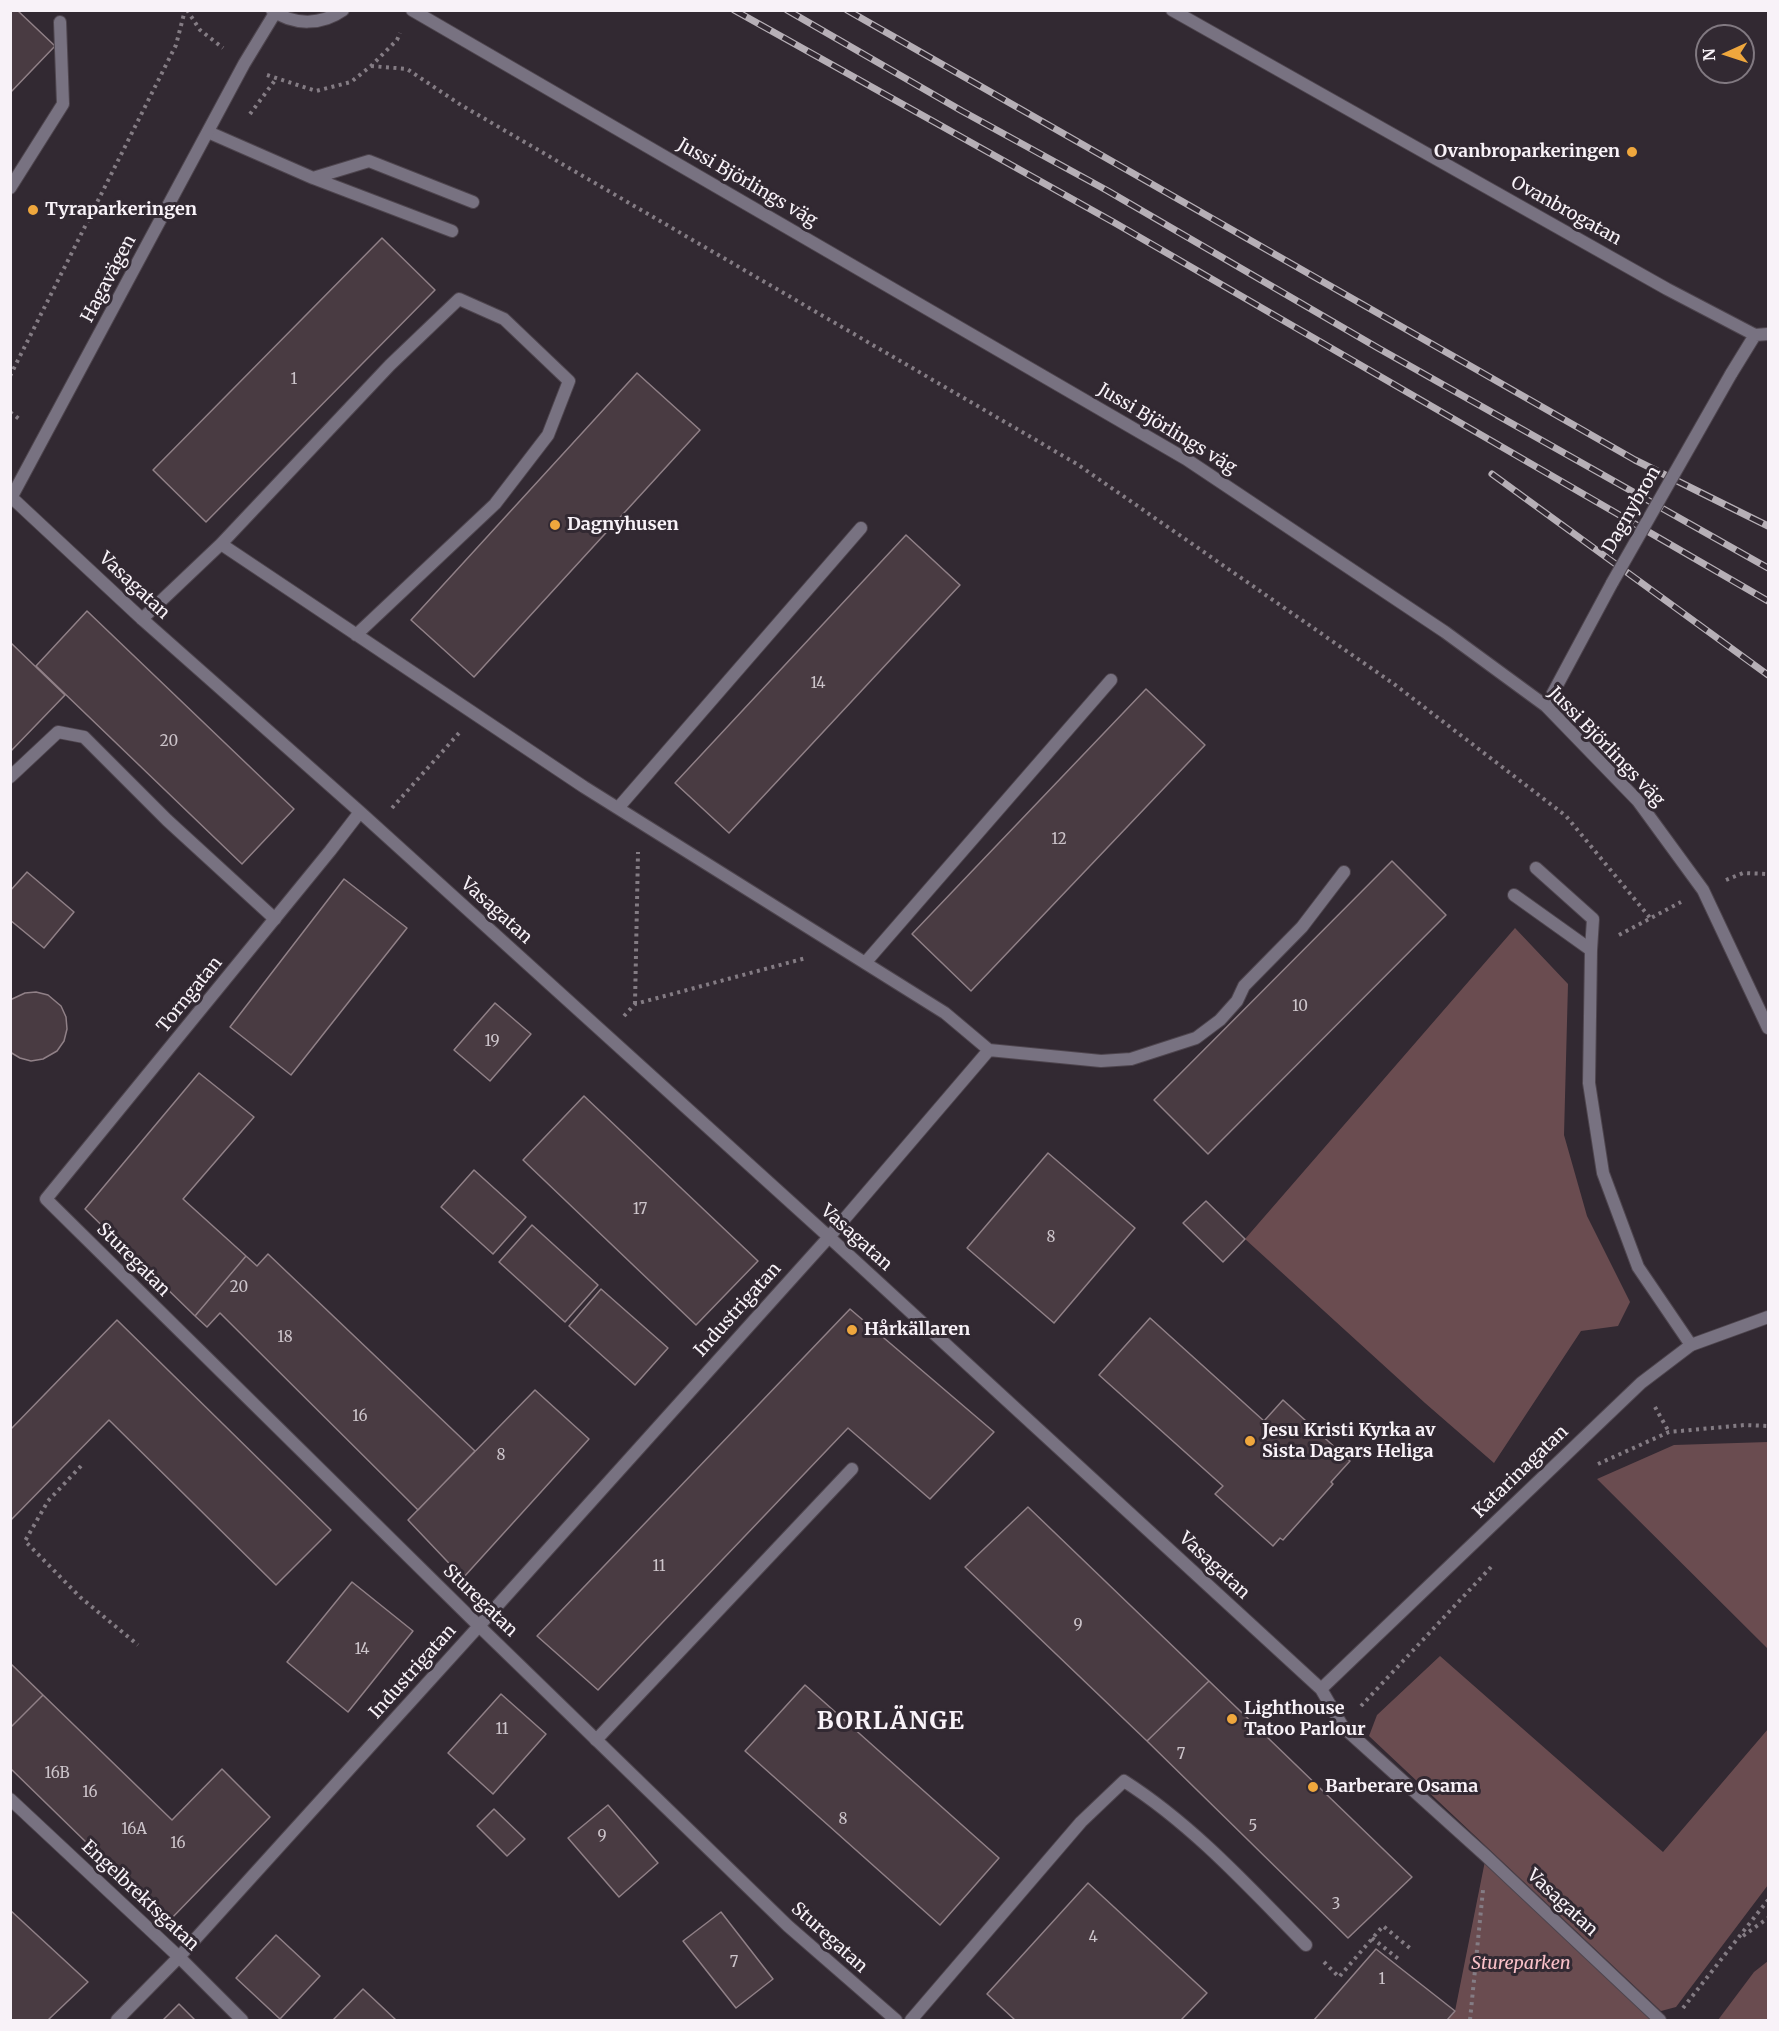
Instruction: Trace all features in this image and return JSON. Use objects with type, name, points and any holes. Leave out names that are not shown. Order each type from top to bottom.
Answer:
[{"type":"street","points":[[274,12],[294,21],[315,22],[335,16],[343,10]]},
{"type":"street","name":"Jussi Björlings väg","points":[[412,10],[1186,459],[1445,632],[1546,706],[1638,801],[1703,890],[1768,1028]]},
{"type":"street","name":"Ovanbrogatan","points":[[1172,10],[1667,289],[1755,334],[1768,332]]},
{"type":"street","name":"Hagavägen","points":[[11,498],[244,63],[274,12]]},
{"type":"street","points":[[10,188],[63,104],[60,22]]},
{"type":"street","points":[[208,132],[313,178],[452,231]]},
{"type":"street","points":[[313,178],[369,161],[473,202]]},
{"type":"street","points":[[142,619],[220,544],[390,365],[459,299],[504,320],[569,381],[548,435],[495,504],[356,635]]},
{"type":"street","name":"Dagnybron","points":[[1546,706],[1611,583],[1755,334]]},
{"type":"street","name":"Vasagatan","points":[[11,498],[142,619],[376,826],[829,1237],[1321,1689],[1343,1726],[1486,1856],[1660,2020]]},
{"type":"street","points":[[618,808],[861,528]]},
{"type":"street","points":[[220,544],[638,821],[945,1013],[989,1050],[1101,1061],[1131,1059],[1196,1038],[1220,1020],[1237,1001],[1244,986],[1302,927],[1344,872]]},
{"type":"street","points":[[865,963],[1111,680]]},
{"type":"street","points":[[10,777],[58,732],[84,737],[167,820],[275,919]]},
{"type":"street","name":"Torngatan","points":[[46,1199],[360,812]]},
{"type":"street","points":[[1536,868],[1593,919],[1590,1083],[1603,1173],[1638,1267],[1691,1344]]},
{"type":"street","points":[[1514,895],[1591,950]]},
{"type":"street","name":"Industrigatan","points":[[117,2020],[179,1956],[829,1237],[989,1050]]},
{"type":"street","name":"Sturegatan","points":[[46,1199],[479,1626],[788,1926],[896,2020]]},
{"type":"street","name":"Katarinagatan","points":[[1321,1689],[1641,1383],[1691,1344],[1768,1317]]},
{"type":"street","points":[[596,1740],[852,1470]]},
{"type":"street","points":[[911,2020],[1081,1822],[1124,1781],[1152,1799],[1223,1862],[1306,1945]]},
{"type":"street","name":"Engelbrektsgatan","points":[[10,1799],[179,1956],[242,2020]]},
{"type":"path","points":[[186,10],[200,30],[244,63],[276,79],[316,91],[351,82],[397,40],[402,30]]},
{"type":"path","points":[[10,375],[176,45],[186,10]]},
{"type":"path","points":[[371,66],[407,69],[461,105],[1077,464],[1394,684],[1566,816],[1651,919]]},
{"type":"path","points":[[376,826],[476,714]]},
{"type":"path","points":[[638,821],[635,1004],[842,949]]},
{"type":"path","points":[[1590,1471],[1598,1463],[1669,1432],[1746,1425],[1768,1426]]},
{"type":"path","points":[[81,1466],[48,1501],[25,1541],[80,1597],[138,1645]]},
{"type":"path","points":[[1343,1726],[1493,1565]]},
{"type":"path","points":[[1470,2020],[1486,1856]]},
{"type":"path","points":[[1680,2012],[1768,1900]]},
{"type":"path","points":[[1737,1940],[1768,1918]]},
{"type":"path","points":[[1306,1945],[1340,1977],[1383,1926],[1411,1949]]},
{"type":"path","points":[[1372,1938],[1401,1961]]},
{"type":"green space","points":[[1515,928],[1568,984],[1564,1135],[1587,1216],[1630,1302],[1618,1326],[1581,1331],[1494,1463],[1245,1239]]},
{"type":"green space","points":[[1768,1442],[1768,1649],[1597,1479],[1674,1445]]},
{"type":"green space","points":[[1440,1656],[1663,1852],[1768,1729],[1768,1885],[1676,2007],[1661,2011],[1369,1736],[1377,1715]]},
{"type":"green space","name":"Stureparken","points":[[1486,1856],[1660,2020],[1447,2020],[1455,2011]]},
{"type":"green space","points":[[1768,1961],[1768,2020],[1718,2020],[1754,1972]]},
{"type":"building","points":[[10,10],[17,10],[55,46],[10,93]]},
{"type":"building","points":[[382,238],[435,290],[206,522],[153,470]]},
{"type":"building","name":"Dagnyhusen","points":[[637,373],[700,430],[474,677],[411,620]]},
{"type":"building","points":[[906,535],[960,585],[729,833],[675,783]]},
{"type":"building","points":[[87,611],[294,809],[242,864],[36,666]]},
{"type":"building","points":[[10,643],[65,695],[10,752]]},
{"type":"building","points":[[1146,689],[1205,745],[971,991],[912,934]]},
{"type":"building","points":[[1392,861],[1446,915],[1208,1154],[1154,1100]]},
{"type":"building","points":[[27,872],[74,912],[44,948],[10,920],[10,891]]},
{"type":"building","points":[[344,879],[407,928],[291,1075],[230,1027]]},
{"type":"building","points":[[36,992],[48,995],[61,1006],[66,1017],[67,1029],[64,1041],[57,1051],[43,1059],[31,1061],[10,1052],[10,1000],[25,993]]},
{"type":"building","points":[[495,1003],[531,1034],[490,1081],[454,1050]]},
{"type":"building","points":[[199,1073],[254,1117],[183,1199],[246,1256],[195,1316],[85,1209]]},
{"type":"building","points":[[584,1096],[758,1261],[696,1325],[523,1160]]},
{"type":"building","points":[[1048,1153],[1135,1228],[1054,1323],[967,1248]]},
{"type":"building","points":[[474,1170],[526,1217],[493,1254],[441,1207]]},
{"type":"building","points":[[1206,1201],[1245,1239],[1223,1262],[1183,1223]]},
{"type":"building","points":[[532,1225],[598,1285],[565,1322],[499,1262]]},
{"type":"building","points":[[268,1254],[475,1451],[418,1510],[220,1313],[207,1327],[195,1316],[246,1256],[257,1266]]},
{"type":"building","points":[[601,1289],[668,1348],[635,1385],[569,1326]]},
{"type":"building","points":[[850,1309],[994,1432],[930,1499],[848,1428],[598,1690],[537,1636]]},
{"type":"building","name":"Jesu Kristi Kyrka av Sista Dagars Heliga","points":[[1150,1318],[1264,1421],[1283,1400],[1350,1461],[1331,1482],[1333,1484],[1283,1540],[1280,1538],[1273,1546],[1215,1494],[1223,1486],[1099,1375]]},
{"type":"building","points":[[117,1320],[331,1530],[276,1585],[109,1420],[10,1521],[10,1430]]},
{"type":"building","points":[[535,1390],[589,1439],[463,1578],[408,1520]]},
{"type":"building","points":[[1028,1507],[1209,1681],[1147,1741],[965,1567]]},
{"type":"building","points":[[352,1582],[413,1631],[348,1712],[287,1662]]},
{"type":"building","points":[[10,1663],[43,1695],[10,1728]]},
{"type":"building","points":[[1209,1681],[1412,1877],[1348,1938],[1147,1741]]},
{"type":"building","points":[[805,1685],[999,1858],[940,1925],[745,1751]]},
{"type":"building","points":[[501,1694],[546,1734],[493,1794],[448,1753]]},
{"type":"building","points":[[43,1695],[172,1820],[222,1769],[270,1817],[168,1922],[10,1768],[10,1728]]},
{"type":"building","points":[[608,1805],[658,1863],[619,1897],[568,1838]]},
{"type":"building","points":[[494,1809],[525,1839],[507,1856],[477,1826]]},
{"type":"building","points":[[1088,1883],[1207,1993],[1181,2020],[1015,2020],[987,1994]]},
{"type":"building","points":[[10,1910],[88,1982],[48,2020],[10,2020]]},
{"type":"building","points":[[721,1912],[773,1979],[736,2008],[683,1941]]},
{"type":"building","points":[[276,1935],[320,1976],[280,2019],[236,1978]]},
{"type":"building","points":[[1376,1949],[1455,2011],[1447,2020],[1314,2020]]},
{"type":"building","points":[[363,1989],[396,2020],[333,2020]]},
{"type":"building","points":[[179,2004],[195,2020],[163,2020]]},
{"type":"railway","points":[[734,10],[1115,223],[1768,601]]},
{"type":"railway","points":[[787,10],[1768,568]]},
{"type":"railway","points":[[847,10],[1635,460],[1768,526]]},
{"type":"railway","points":[[1492,474],[1768,675]]},
{"type":"place","name":"Ovanbroparkeringen","points":[[1632,152]]},
{"type":"place","name":"Tyraparkeringen","points":[[33,210]]},
{"type":"place","name":"Dagnyhusen","points":[[555,525]]},
{"type":"place","name":"Hårkällaren","points":[[852,1330]]},
{"type":"place","name":"Jesu Kristi Kyrka av Sista Dagars Heliga","points":[[1250,1441]]},
{"type":"place","name":"Lighthouse Tatoo Parlour","points":[[1232,1719]]},
{"type":"place","name":"Barberare Osama","points":[[1313,1787]]},
{"type":"district","name":"BORLÄNGE","points":[[891,1722]]}]
